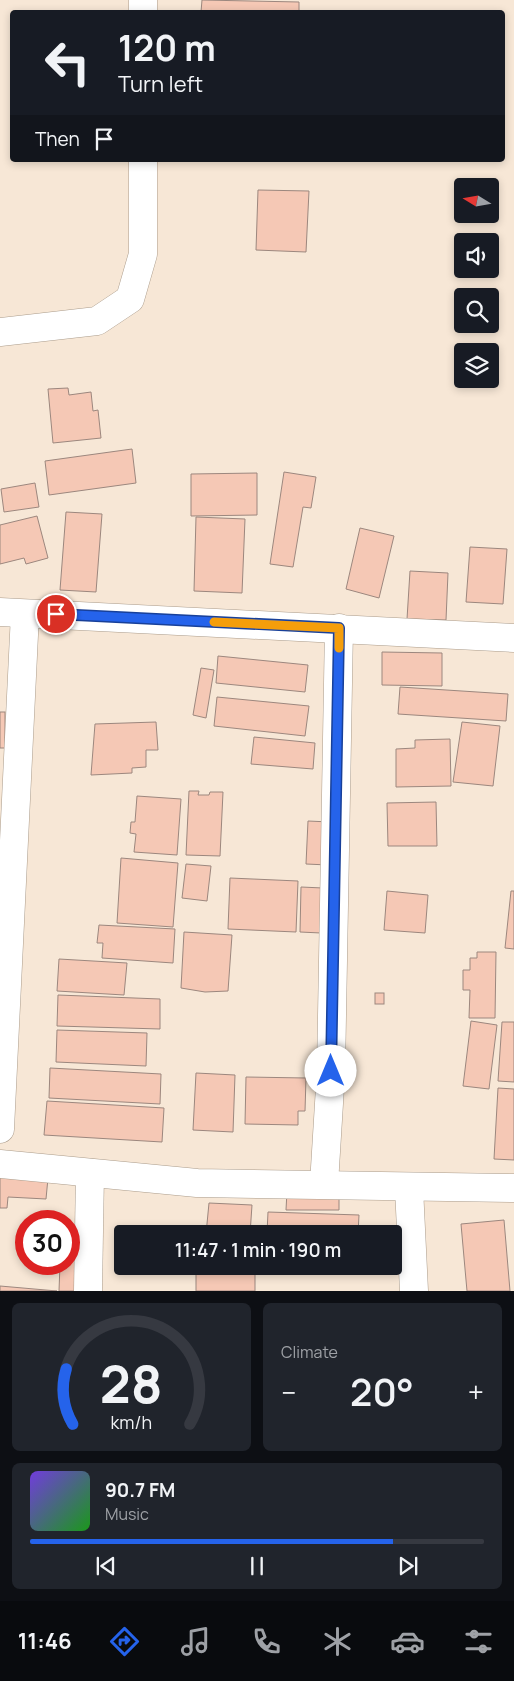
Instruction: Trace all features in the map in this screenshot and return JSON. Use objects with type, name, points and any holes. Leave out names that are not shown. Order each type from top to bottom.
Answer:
[{"type":"street","points":[[0,332],[97,321],[130,299],[143,254],[143,162]]},
{"type":"street","points":[[0,1129],[12,613],[514,638]]},
{"type":"street","points":[[324,1184],[331,1071],[339,628]]},
{"type":"street","points":[[0,1164],[196,1183],[324,1184],[409,1188],[514,1188]]},
{"type":"street","points":[[88,1291],[90,1172]]},
{"type":"street","points":[[409,1188],[414,1291]]},
{"type":"building","points":[[202,0],[299,2],[299,10],[201,10]]},
{"type":"building","points":[[258,190],[309,191],[306,252],[256,250]]},
{"type":"building","points":[[68,388],[69,395],[91,392],[93,411],[98,410],[101,438],[53,443],[48,389]]},
{"type":"building","points":[[132,449],[136,483],[49,495],[45,461]]},
{"type":"building","points":[[284,472],[316,477],[311,508],[303,507],[293,567],[270,564]]},
{"type":"building","points":[[257,473],[257,515],[191,516],[191,474]]},
{"type":"building","points":[[35,483],[39,507],[4,512],[1,489]]},
{"type":"building","points":[[66,512],[102,514],[96,592],[60,590]]},
{"type":"building","points":[[37,516],[48,558],[26,564],[24,558],[0,564],[0,525]]},
{"type":"building","points":[[196,517],[245,519],[242,593],[194,591]]},
{"type":"building","points":[[360,528],[394,536],[379,598],[346,589]]},
{"type":"building","points":[[470,547],[507,549],[503,604],[466,602]]},
{"type":"building","points":[[410,571],[448,573],[446,620],[407,619]]},
{"type":"building","points":[[382,652],[442,653],[442,686],[382,685]]},
{"type":"building","points":[[218,656],[308,665],[305,692],[216,683]]},
{"type":"building","points":[[201,668],[214,670],[206,718],[193,715]]},
{"type":"building","points":[[400,687],[508,694],[506,721],[398,714]]},
{"type":"building","points":[[217,697],[309,706],[305,736],[214,726]]},
{"type":"building","points":[[0,712],[5,712],[5,748],[0,748]]},
{"type":"building","points":[[156,722],[158,750],[146,750],[146,767],[132,768],[132,773],[91,775],[95,724]]},
{"type":"building","points":[[462,722],[500,726],[493,786],[453,782]]},
{"type":"building","points":[[254,737],[315,743],[313,769],[251,764]]},
{"type":"building","points":[[450,739],[451,786],[396,787],[396,749],[415,748],[415,740]]},
{"type":"building","points":[[189,791],[199,791],[198,795],[209,795],[210,792],[223,792],[220,856],[186,855]]},
{"type":"building","points":[[137,796],[181,799],[177,855],[134,852],[136,834],[130,833],[131,822],[135,822]]},
{"type":"building","points":[[436,802],[437,846],[388,846],[387,803]]},
{"type":"building","points":[[308,821],[330,822],[328,865],[306,864]]},
{"type":"building","points":[[121,858],[178,863],[173,927],[117,923]]},
{"type":"building","points":[[186,864],[211,866],[207,901],[182,898]]},
{"type":"building","points":[[230,878],[298,881],[296,932],[228,929]]},
{"type":"building","points":[[301,887],[323,888],[321,933],[300,932]]},
{"type":"building","points":[[387,891],[428,895],[425,933],[384,930]]},
{"type":"building","points":[[511,891],[514,891],[514,949],[505,948]]},
{"type":"building","points":[[99,925],[175,929],[173,963],[102,958],[103,943],[97,943]]},
{"type":"building","points":[[184,932],[232,935],[228,991],[205,992],[181,988]]},
{"type":"building","points":[[477,952],[496,952],[495,1018],[469,1018],[470,990],[463,990],[463,970],[470,970],[470,958],[477,958]]},
{"type":"building","points":[[59,959],[127,963],[124,995],[57,991]]},
{"type":"building","points":[[375,993],[384,993],[384,1004],[375,1004]]},
{"type":"building","points":[[58,995],[160,999],[160,1029],[57,1026]]},
{"type":"building","points":[[471,1021],[497,1025],[489,1089],[463,1086]]},
{"type":"building","points":[[502,1022],[514,1022],[514,1082],[498,1081]]},
{"type":"building","points":[[57,1030],[147,1033],[146,1066],[56,1062]]},
{"type":"building","points":[[50,1068],[161,1074],[160,1104],[49,1098]]},
{"type":"building","points":[[196,1073],[235,1075],[233,1132],[193,1130]]},
{"type":"building","points":[[246,1077],[306,1078],[305,1111],[298,1111],[298,1125],[245,1124]]},
{"type":"building","points":[[498,1088],[514,1089],[514,1160],[494,1159]]},
{"type":"building","points":[[47,1101],[164,1108],[162,1142],[44,1135]]},
{"type":"building","points":[[0,1174],[48,1178],[46,1199],[8,1197],[7,1208],[0,1208]]},
{"type":"building","points":[[287,1191],[339,1191],[339,1210],[286,1210]]},
{"type":"building","points":[[209,1203],[252,1205],[251,1225],[207,1225]]},
{"type":"building","points":[[268,1212],[359,1215],[358,1225],[267,1225]]},
{"type":"building","points":[[504,1220],[510,1291],[467,1291],[461,1224]]},
{"type":"building","points":[[60,1275],[76,1275],[75,1291],[59,1291]]},
{"type":"building","points":[[196,1275],[255,1275],[255,1291],[196,1291]]},
{"type":"building","points":[[0,1286],[57,1291],[0,1291]]},
{"type":"slow traffic","points":[[214,622],[339,628],[339,648]]},
{"type":"route","points":[[56,614],[339,628],[331,1071]]}]
